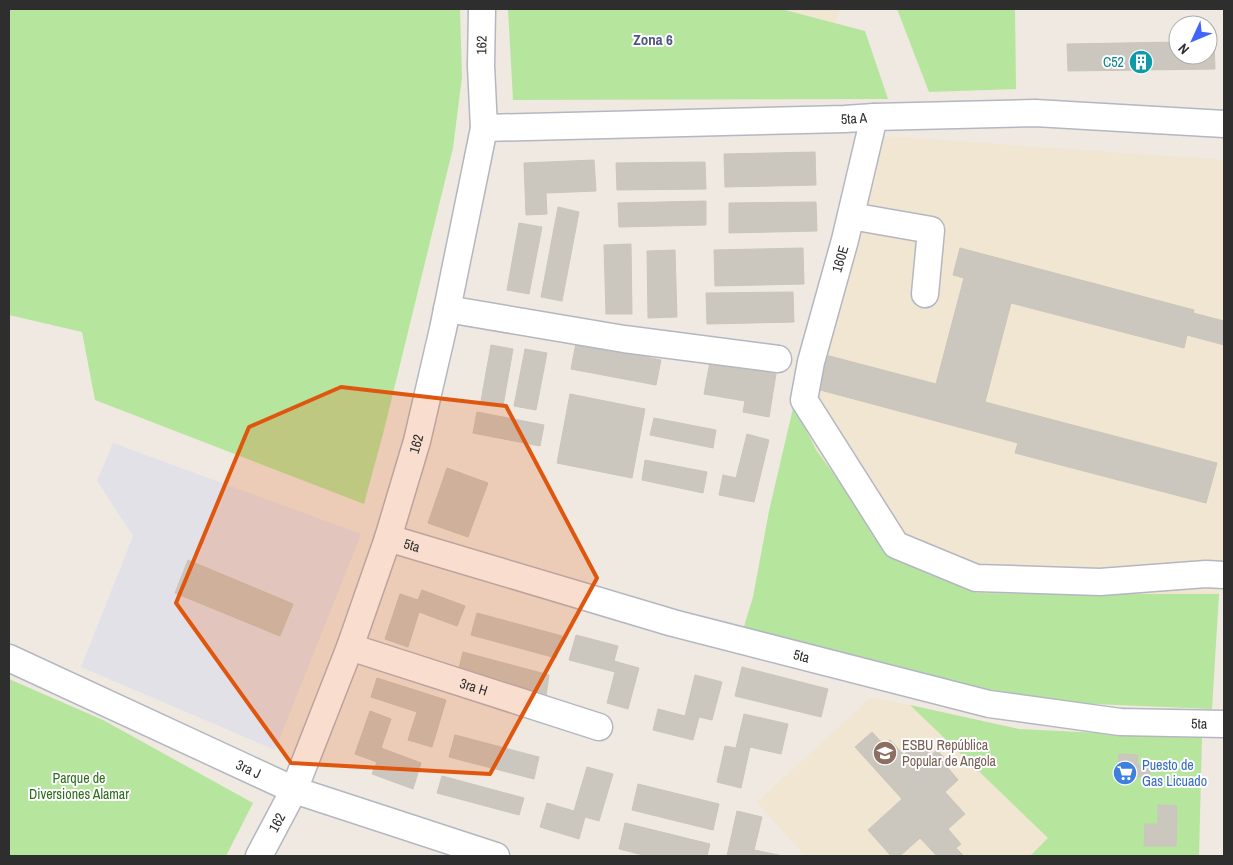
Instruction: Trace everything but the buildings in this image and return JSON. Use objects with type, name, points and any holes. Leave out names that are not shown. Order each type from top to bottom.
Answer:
[{"type":"street","name":"162","points":[[259,856],[294,790],[350,647],[388,538],[417,441],[447,309],[484,128],[481,66],[482,9]]},
{"type":"street","name":"5ta A","points":[[484,128],[1035,113],[1224,124]]},
{"type":"street","name":"160E","points":[[874,117],[845,240],[811,362],[804,400],[896,545],[976,578],[1100,582],[1206,574],[1224,575]]},
{"type":"street","points":[[851,216],[931,230],[925,294]]},
{"type":"street","points":[[447,309],[624,339],[778,359]]},
{"type":"street","name":"5ta","points":[[388,538],[673,623],[989,704],[1120,722],[1224,724]]},
{"type":"street","name":"3ra H","points":[[350,647],[599,727]]},
{"type":"street","name":"3ra J","points":[[9,658],[294,790],[496,856]]},
{"type":"highlighted area","points":[[341,387],[506,406],[597,578],[490,774],[291,763],[176,603],[249,427]]},
{"type":"shaded area","points":[[781,9],[841,9],[834,23]]},
{"type":"shaded area","points":[[868,135],[1224,160],[1224,556],[1219,594],[977,593],[898,560],[816,450],[794,404]]},
{"type":"shaded area","points":[[113,443],[361,534],[275,750],[81,667],[133,536],[97,481]]},
{"type":"shaded area","name":"ESBU República Popular de Angola","points":[[870,698],[910,705],[1048,838],[1030,856],[805,856],[757,802]]},
{"type":"green space","points":[[9,9],[460,9],[462,77],[453,148],[364,504],[95,400],[82,332],[9,315]]},
{"type":"green space","points":[[508,9],[781,9],[865,31],[888,99],[513,100]]},
{"type":"green space","points":[[897,9],[1015,9],[1016,89],[929,92]]},
{"type":"green space","points":[[794,404],[816,450],[898,560],[977,593],[1219,594],[1212,709],[1000,700],[739,643],[753,597],[769,511]]},
{"type":"green space","name":"Parque de Diversiones Alamar","points":[[9,679],[103,720],[253,803],[226,856],[9,856]]},
{"type":"green space","points":[[910,705],[1019,729],[1202,738],[1199,856],[1030,856],[1048,838]]},
{"type":"place","name":"C52","points":[[1141,62]]},
{"type":"place","name":"ESBU República Popular de Angola","points":[[885,753]]},
{"type":"place","name":"Puesto de Gas Licuado","points":[[1125,773]]},
{"type":"district","name":"Zona 6","points":[[653,40]]}]
